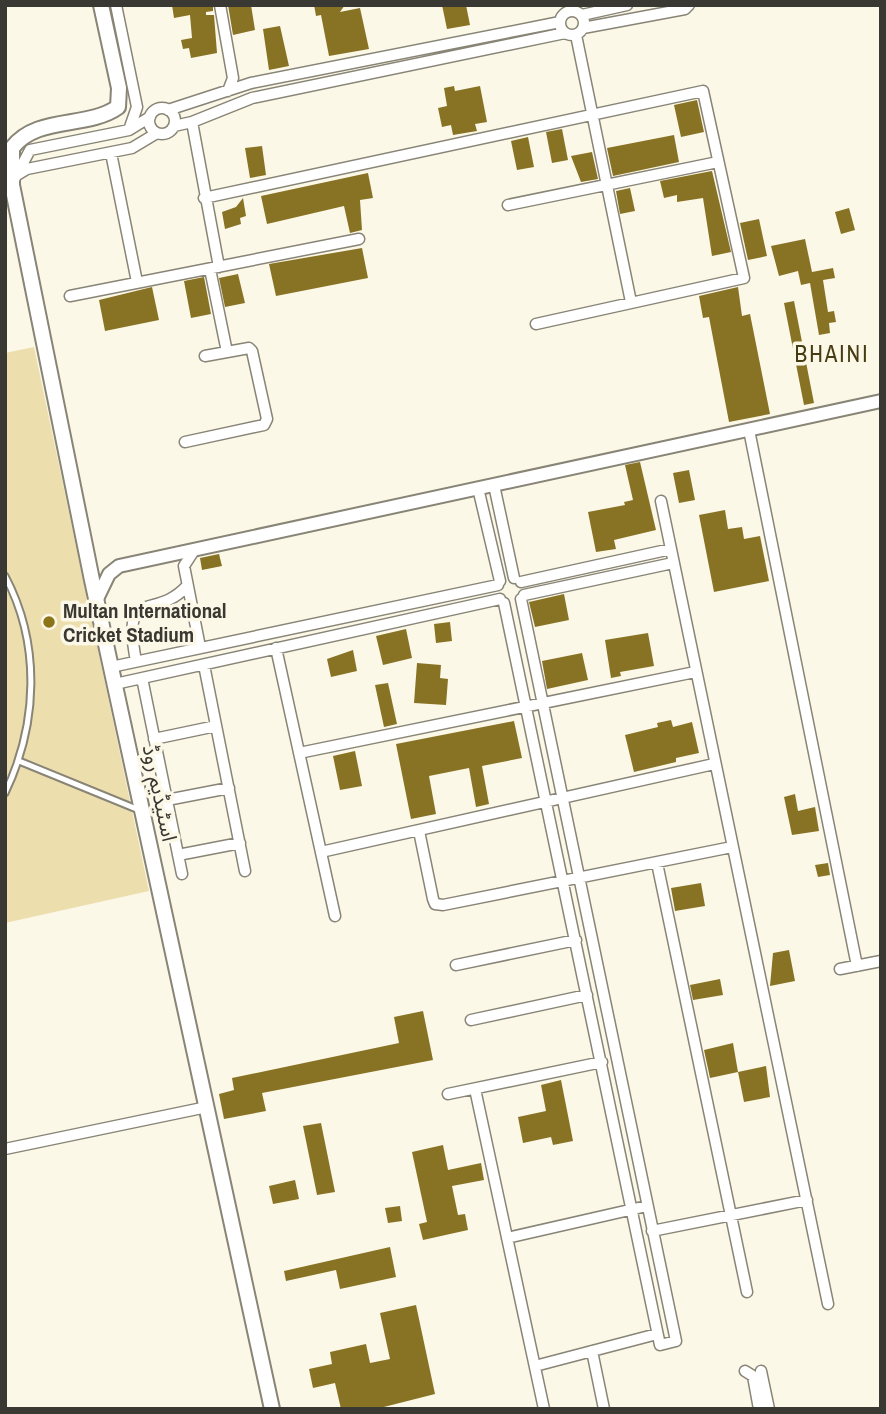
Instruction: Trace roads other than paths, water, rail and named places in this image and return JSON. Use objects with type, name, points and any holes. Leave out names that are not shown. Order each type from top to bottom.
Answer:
[{"type":"main road","name":"اسٹیڈیم روڈ","points":[[101,5],[119,88],[118,107],[101,115],[41,128],[24,136],[12,148],[14,180],[96,601],[272,1409]]},
{"type":"street","points":[[116,5],[137,107],[129,130]]},
{"type":"street","points":[[220,5],[233,78],[228,91]]},
{"type":"street","points":[[558,5],[560,20],[575,32]]},
{"type":"street","points":[[14,180],[30,150],[129,130],[156,109],[168,110],[251,83],[560,20],[577,10],[627,5]]},
{"type":"street","points":[[14,180],[27,169],[132,148],[157,133],[167,133],[174,126],[192,122],[252,98],[685,9],[689,5]]},
{"type":"street","points":[[577,10],[575,32],[631,302]]},
{"type":"street","points":[[204,198],[703,91],[744,278],[536,324]]},
{"type":"street","points":[[168,110],[175,120],[174,126]]},
{"type":"street","points":[[149,117],[152,130],[157,133]]},
{"type":"street","points":[[192,122],[227,352]]},
{"type":"street","points":[[111,153],[137,282]]},
{"type":"street","points":[[509,205],[718,162]]},
{"type":"street","points":[[70,296],[359,239]]},
{"type":"street","points":[[185,442],[264,425],[267,419],[252,351],[249,348],[205,356]]},
{"type":"street","points":[[96,601],[109,574],[119,566],[881,401]]},
{"type":"street","points":[[749,430],[857,966]]},
{"type":"street","points":[[478,488],[547,802],[657,1334],[660,1345],[676,1342],[522,597],[494,485]]},
{"type":"street","points":[[661,501],[828,1304]]},
{"type":"street","points":[[195,549],[184,566],[200,647]]},
{"type":"street","points":[[111,667],[499,583],[671,549]]},
{"type":"street","points":[[115,684],[502,601],[512,604],[522,597],[673,563]]},
{"type":"street","points":[[136,661],[131,634],[135,614],[145,606],[171,599],[187,586]]},
{"type":"street","points":[[276,649],[335,916]]},
{"type":"street","points":[[204,664],[245,871]]},
{"type":"street","points":[[299,753],[695,672]]},
{"type":"street","points":[[142,678],[182,874]]},
{"type":"street","points":[[155,739],[216,726]]},
{"type":"street","points":[[321,852],[714,764]]},
{"type":"street","points":[[167,800],[229,788]]},
{"type":"street","points":[[419,831],[435,904],[563,883],[732,847]]},
{"type":"street","points":[[178,855],[240,843]]},
{"type":"street","points":[[657,863],[747,1292]]},
{"type":"street","points":[[456,965],[576,940]]},
{"type":"street","points":[[840,969],[881,961]]},
{"type":"street","points":[[471,1020],[587,995]]},
{"type":"street","points":[[448,1094],[602,1062]]},
{"type":"street","points":[[475,1088],[544,1409]]},
{"type":"street","points":[[5,1149],[207,1107]]},
{"type":"street","points":[[652,1231],[807,1200]]},
{"type":"street","points":[[507,1238],[647,1206]]},
{"type":"street","points":[[535,1366],[657,1334]]},
{"type":"street","points":[[593,1351],[604,1409]]},
{"type":"street","points":[[745,1371],[753,1376],[759,1409]]},
{"type":"street","points":[[761,1371],[769,1409]]},
{"type":"lane","points":[[5,576],[24,624],[31,670],[28,725],[19,761],[5,793]]},
{"type":"lane","points":[[19,761],[142,811]]},
{"type":"place","name":"Multan International Cricket Stadium","points":[[49,622]]},
{"type":"district","name":"BHAINI","points":[[832,353]]}]
